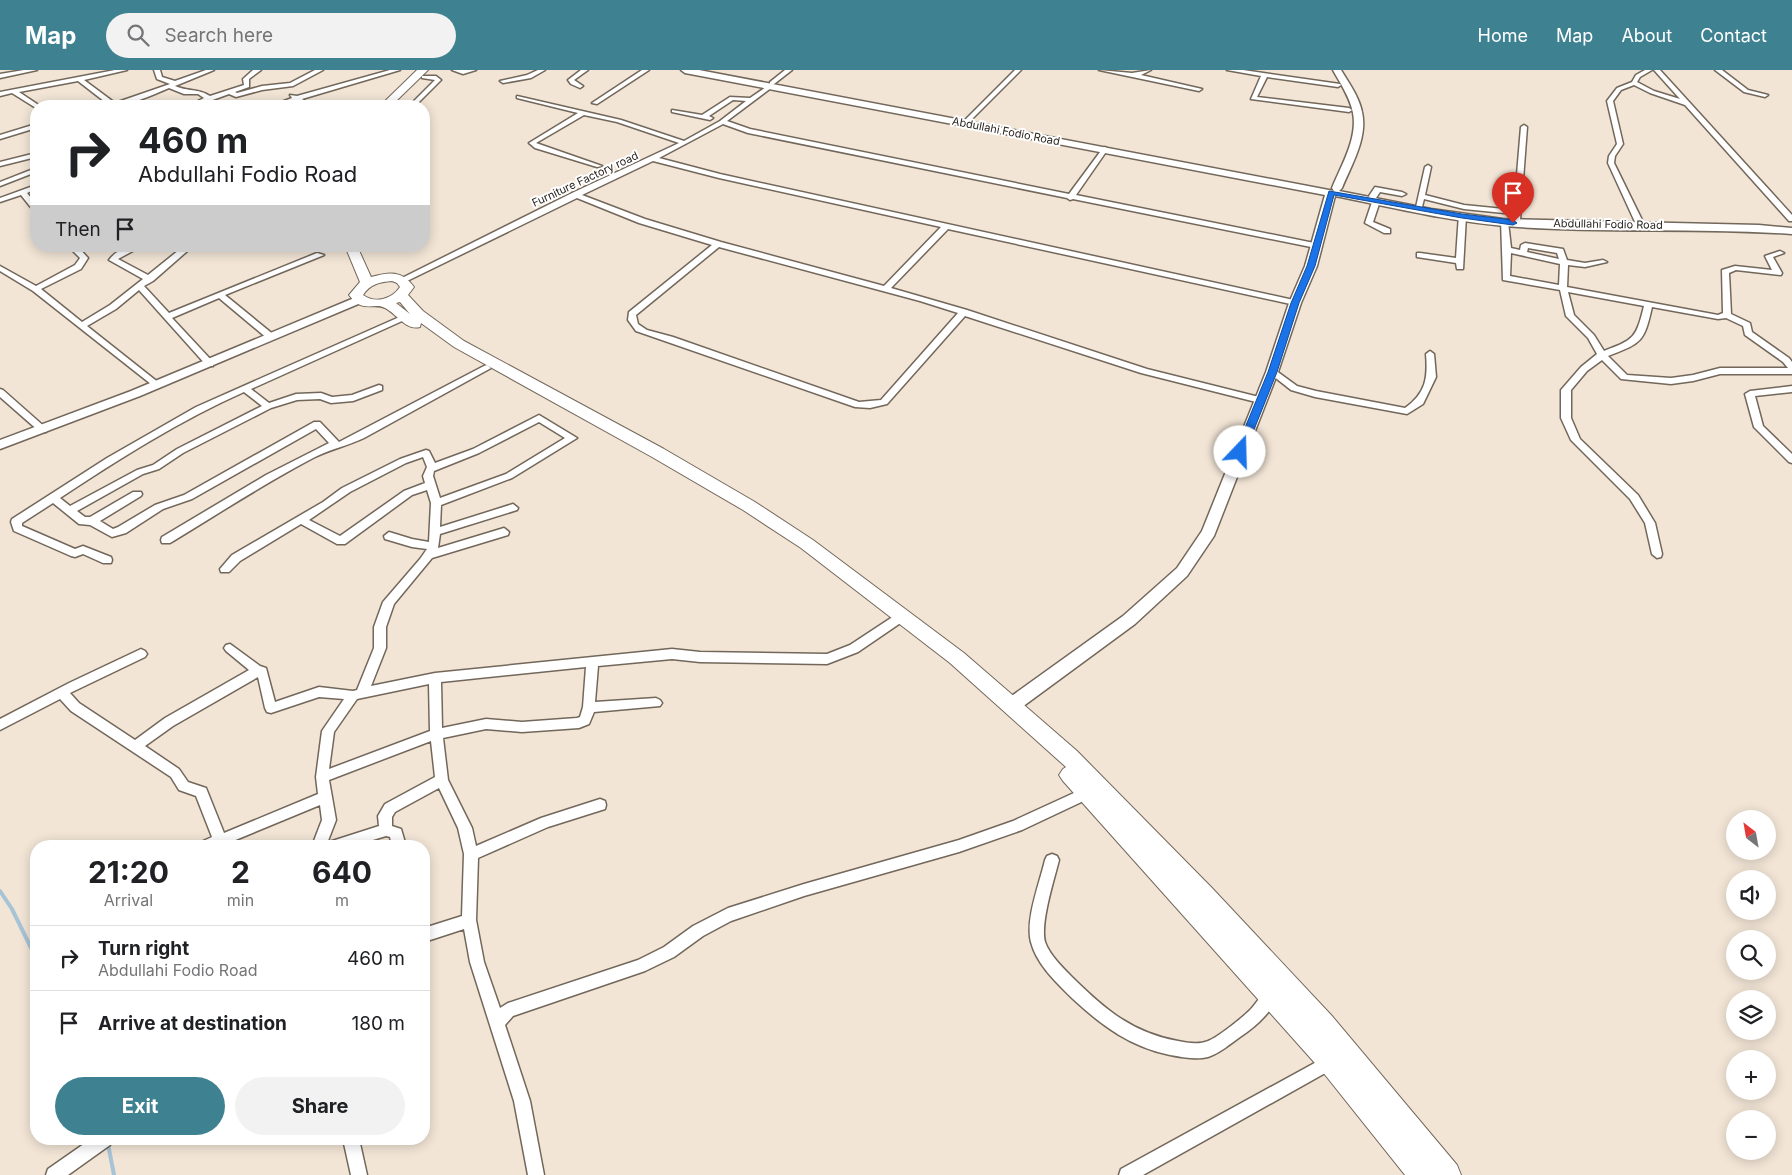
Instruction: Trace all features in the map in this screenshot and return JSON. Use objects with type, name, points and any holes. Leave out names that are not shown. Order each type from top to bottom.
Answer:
[{"type":"main road","name":"Abdullahi Fodio Road","points":[[685,70],[967,121],[1462,216],[1529,224],[1734,226],[1792,231]]},
{"type":"main road","name":"Abdullahi Fodio Road","points":[[706,70],[771,85],[1105,149],[1333,190]]},
{"type":"main road","points":[[1330,70],[1349,110],[1348,133]]},
{"type":"main road","points":[[1012,705],[1129,620],[1182,572],[1209,532],[1272,372],[1295,303],[1311,266],[1333,190],[1357,133],[1359,121],[1352,97],[1337,70]]},
{"type":"main road","points":[[391,100],[426,72]]},
{"type":"main road","points":[[399,100],[426,72]]},
{"type":"main road","points":[[1333,190],[1338,160]]},
{"type":"main road","name":"Abdullahi Fodio Road","points":[[1375,198],[1420,200],[1476,214],[1792,224]]},
{"type":"main road","points":[[354,252],[367,282]]},
{"type":"main road","points":[[364,252],[368,262],[380,278]]},
{"type":"main road","points":[[359,300],[356,295],[359,288],[367,282],[393,277],[396,292],[407,317],[422,331],[444,345],[668,467],[789,543],[895,621],[1001,708],[1087,793],[1331,1062],[1423,1175]]},
{"type":"main road","points":[[0,445],[44,430],[210,364],[359,300],[375,304],[396,292]]},
{"type":"main road","points":[[396,292],[418,314],[459,344],[658,453],[749,506],[807,544],[950,652],[1070,757],[1273,970],[1349,1055],[1447,1175]]},
{"type":"street","points":[[0,76],[34,70]]},
{"type":"street","points":[[0,94],[124,70]]},
{"type":"street","points":[[157,70],[159,78],[186,93],[202,92],[209,98]]},
{"type":"street","points":[[129,100],[212,70]]},
{"type":"street","points":[[204,100],[247,86],[246,79],[258,70]]},
{"type":"street","points":[[230,92],[236,95],[262,88],[279,87],[295,83],[320,70]]},
{"type":"street","points":[[291,100],[396,70]]},
{"type":"street","points":[[455,70],[463,72],[473,70]]},
{"type":"street","points":[[503,81],[529,77],[542,70]]},
{"type":"street","points":[[580,86],[571,80],[585,70]]},
{"type":"street","points":[[594,102],[646,70]]},
{"type":"street","name":"Furniture Factory road","points":[[396,292],[575,195],[654,159],[723,122],[789,70]]},
{"type":"street","points":[[967,121],[1018,70]]},
{"type":"street","points":[[1102,70],[1199,89]]},
{"type":"street","points":[[1132,75],[1148,70]]},
{"type":"street","points":[[1230,70],[1338,85]]},
{"type":"street","points":[[1638,220],[1611,163],[1612,156],[1620,144],[1610,101],[1619,89],[1634,83],[1638,76],[1649,70]]},
{"type":"street","points":[[1657,70],[1792,220]]},
{"type":"street","points":[[1718,70],[1746,91],[1765,95]]},
{"type":"street","points":[[418,100],[438,80],[426,72]]},
{"type":"street","points":[[1265,75],[1253,98],[1349,110]]},
{"type":"street","points":[[79,79],[105,100]]},
{"type":"street","points":[[1634,83],[1652,92],[1689,104]]},
{"type":"street","points":[[279,87],[281,93],[300,100]]},
{"type":"street","points":[[14,92],[30,102]]},
{"type":"street","points":[[519,97],[642,128],[685,143]]},
{"type":"street","points":[[703,117],[731,98],[751,100]]},
{"type":"street","points":[[674,111],[723,122],[748,131],[1070,198],[1316,246]]},
{"type":"street","points":[[582,113],[532,143],[537,147],[599,166]]},
{"type":"street","points":[[1517,215],[1524,127]]},
{"type":"street","points":[[0,137],[30,128]]},
{"type":"street","points":[[1070,198],[1105,149]]},
{"type":"street","points":[[0,164],[30,156]]},
{"type":"street","points":[[654,159],[719,176],[1050,247],[1295,303]]},
{"type":"street","points":[[1420,200],[1428,167]]},
{"type":"street","points":[[0,184],[30,172]]},
{"type":"street","points":[[0,200],[30,189]]},
{"type":"street","points":[[1387,231],[1368,222],[1378,189],[1402,194]]},
{"type":"street","points":[[22,192],[30,201]]},
{"type":"street","points":[[575,195],[642,221],[718,244],[964,312],[1144,371],[1260,400]]},
{"type":"street","points":[[1420,255],[1460,264],[1462,216]]},
{"type":"street","points":[[1504,222],[1507,250],[1506,278],[1718,317],[1728,315],[1747,325],[1748,333],[1786,360],[1792,367]]},
{"type":"street","points":[[886,289],[946,226]]},
{"type":"street","points":[[718,244],[632,314],[631,321],[633,325],[641,331],[670,339],[858,405],[884,402],[964,312]]},
{"type":"street","points":[[1507,250],[1585,265],[1603,262]]},
{"type":"street","points":[[36,289],[78,267],[84,258],[78,252]]},
{"type":"street","points":[[124,252],[117,255],[113,260],[150,280]]},
{"type":"street","points":[[82,324],[113,307],[150,280],[182,252]]},
{"type":"street","points":[[1728,315],[1725,272],[1735,268],[1778,273],[1768,256],[1780,253]]},
{"type":"street","points":[[167,317],[320,255]]},
{"type":"street","points":[[1564,262],[1563,288],[1570,316],[1591,337],[1602,355],[1624,377],[1671,380],[1693,378],[1720,371],[1792,371]]},
{"type":"street","points":[[0,268],[36,289],[156,385]]},
{"type":"street","points":[[140,287],[210,364]]},
{"type":"street","points":[[220,295],[271,338]]},
{"type":"street","points":[[1649,304],[1642,332],[1630,344],[1602,355],[1584,369],[1566,390],[1566,418],[1576,440],[1634,497],[1650,522],[1657,554]]},
{"type":"street","points":[[107,560],[83,550],[75,553],[18,528],[16,524],[18,519],[110,460],[198,409],[407,317]]},
{"type":"street","points":[[1272,372],[1294,388],[1315,394],[1407,411],[1420,402],[1432,378],[1430,354]]},
{"type":"street","points":[[52,497],[83,521],[92,521],[112,533],[117,532],[159,506],[188,497],[216,482],[317,424],[337,446],[342,445],[487,368]]},
{"type":"street","points":[[244,388],[268,406]]},
{"type":"street","points":[[71,510],[140,472],[156,467],[180,451],[268,406],[296,397],[321,396],[331,400],[353,398],[379,388]]},
{"type":"street","points":[[1792,389],[1750,394],[1759,427],[1792,460]]},
{"type":"street","points":[[0,392],[44,430]]},
{"type":"street","points":[[321,840],[329,820],[322,777],[328,731],[367,683],[380,648],[380,627],[383,614],[389,602],[431,551],[435,532],[436,503],[430,485],[429,472],[432,468],[476,451],[539,418],[572,438],[509,476],[436,503]]},
{"type":"street","points":[[166,540],[259,483],[335,444]]},
{"type":"street","points":[[225,569],[236,558],[301,520],[346,490],[415,456],[428,454],[432,468]]},
{"type":"street","points":[[301,520],[341,541],[408,493],[430,485]]},
{"type":"street","points":[[92,521],[137,494]]},
{"type":"street","points":[[435,532],[513,508]]},
{"type":"street","points":[[388,536],[431,551],[504,532]]},
{"type":"street","points":[[230,648],[258,671],[262,671],[271,708],[319,692],[357,695],[435,678],[592,664],[672,654],[700,657],[827,659],[838,657],[853,650],[895,621]]},
{"type":"street","points":[[0,725],[73,686],[141,654]]},
{"type":"street","points":[[322,777],[436,734],[486,724],[522,727],[579,723],[585,720],[589,707],[592,664]]},
{"type":"street","points":[[134,747],[169,722],[258,671]]},
{"type":"street","points":[[435,678],[436,734],[442,780],[465,828],[471,854],[468,920],[477,962],[522,1102],[536,1175]]},
{"type":"street","points":[[62,693],[75,707],[175,773],[184,786],[201,792],[220,840],[325,797]]},
{"type":"street","points":[[589,707],[656,703]]},
{"type":"street","points":[[386,830],[385,816],[390,808],[442,780]]},
{"type":"street","points":[[496,1024],[508,1010],[640,966],[669,952],[698,930],[728,916],[804,890],[967,844],[1017,826],[1087,793]]},
{"type":"street","points":[[471,854],[546,822],[600,805]]},
{"type":"street","points":[[354,840],[386,830],[396,833],[398,840]]},
{"type":"street","points":[[1052,860],[1036,930],[1038,942],[1049,961],[1100,1015],[1134,1038],[1157,1046],[1184,1050],[1209,1049],[1245,1026],[1261,1011],[1271,996]]},
{"type":"street","points":[[430,933],[468,920]]},
{"type":"street","points":[[488,996],[508,1010]]},
{"type":"street","points":[[1127,1175],[1331,1062]]},
{"type":"street","points":[[54,1175],[96,1145]]},
{"type":"street","points":[[352,1145],[359,1175]]},
{"type":"waterway","points":[[0,891],[12,909],[30,946]]},
{"type":"waterway","points":[[108,1145],[114,1175]]},
{"type":"route","points":[[1240,452],[1272,372],[1295,303],[1311,266],[1331,193],[1513,223]]}]
